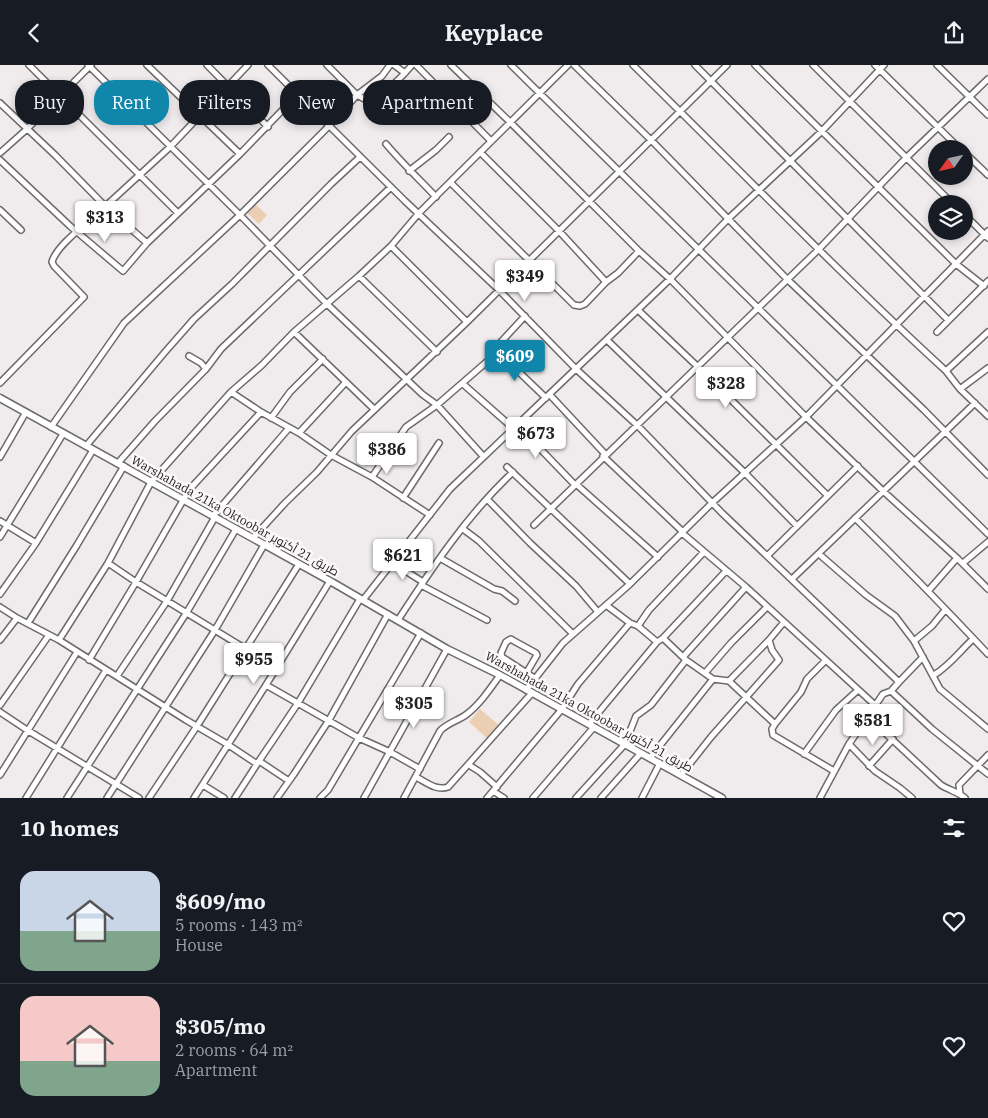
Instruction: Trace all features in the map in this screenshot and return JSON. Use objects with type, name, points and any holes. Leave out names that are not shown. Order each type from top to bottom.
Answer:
[{"type":"main road","name":"Warshahada 21ka Oktoobar طريق 21 أكتوبر","points":[[0,398],[330,581],[447,649],[500,675],[722,798]]},
{"type":"street","points":[[29,65],[44,80]]},
{"type":"street","points":[[147,65],[179,95]]},
{"type":"street","points":[[207,65],[223,80]]},
{"type":"street","points":[[233,80],[248,65]]},
{"type":"street","points":[[268,65],[282,80]]},
{"type":"street","points":[[327,65],[357,95],[368,101],[405,73],[412,65]]},
{"type":"street","points":[[51,427],[124,323],[240,215],[329,126],[357,95],[382,76],[390,65]]},
{"type":"street","points":[[394,65],[405,73]]},
{"type":"street","points":[[416,65],[491,141]]},
{"type":"street","points":[[451,65],[639,251],[670,279],[806,417],[883,491],[963,563],[988,589]]},
{"type":"street","points":[[511,65],[621,171],[698,250],[837,386],[915,460],[988,534]]},
{"type":"street","points":[[59,640],[108,563],[151,482],[230,392],[262,365],[294,332],[359,277],[480,151],[511,123],[568,65]]},
{"type":"street","points":[[574,65],[652,141],[787,279],[924,410],[988,475]]},
{"type":"street","points":[[633,65],[895,325],[946,371],[960,389],[987,413]]},
{"type":"street","points":[[695,65],[948,320]]},
{"type":"street","points":[[253,538],[374,409],[467,323],[727,65]]},
{"type":"street","points":[[754,65],[956,264],[986,283],[936,332]]},
{"type":"street","points":[[813,65],[944,195]]},
{"type":"street","points":[[875,65],[951,140]]},
{"type":"street","points":[[235,798],[298,703],[361,599],[393,563],[450,489],[670,279],[759,189],[821,132],[884,65]]},
{"type":"street","points":[[937,65],[988,115]]},
{"type":"street","points":[[76,80],[90,66],[327,304],[406,379],[437,405],[483,457]]},
{"type":"street","points":[[534,525],[604,455],[638,426],[879,188],[906,158],[988,79]]},
{"type":"street","points":[[0,103],[105,206],[148,243]]},
{"type":"street","points":[[0,160],[70,226],[123,271],[148,243],[280,114]]},
{"type":"street","points":[[84,121],[178,213]]},
{"type":"street","points":[[0,153],[31,125]]},
{"type":"street","points":[[0,383],[84,297],[56,269],[52,262],[55,255],[77,231],[170,147],[191,125]]},
{"type":"street","points":[[210,125],[240,155]]},
{"type":"street","points":[[329,126],[499,290],[576,369],[638,426],[712,503],[899,682]]},
{"type":"street","points":[[409,171],[449,137]]},
{"type":"street","points":[[386,144],[409,171],[436,197]]},
{"type":"street","points":[[480,151],[606,282]]},
{"type":"street","points":[[86,446],[194,319],[232,285],[360,157]]},
{"type":"street","points":[[973,161],[988,175]]},
{"type":"street","points":[[451,183],[574,305],[580,306],[585,303],[639,251]]},
{"type":"street","points":[[28,623],[77,545],[121,465],[156,421],[206,369],[221,349],[391,187]]},
{"type":"street","points":[[0,210],[21,230]]},
{"type":"street","points":[[416,777],[432,786],[443,789],[448,787],[469,765],[529,692],[551,657],[573,634],[630,585],[712,503],[806,417],[987,234],[973,222]]},
{"type":"street","points":[[390,246],[467,323]]},
{"type":"street","points":[[359,277],[436,351]]},
{"type":"street","points":[[638,310],[826,495]]},
{"type":"street","points":[[372,477],[406,427],[463,384],[498,351],[501,342],[525,317]]},
{"type":"street","points":[[294,332],[374,409]]},
{"type":"street","points":[[946,371],[988,332]]},
{"type":"street","points":[[607,340],[797,526]]},
{"type":"street","points":[[498,351],[548,396],[682,533],[746,587],[875,705]]},
{"type":"street","points":[[189,356],[201,363],[206,369]]},
{"type":"street","points":[[270,418],[290,392],[323,359]]},
{"type":"street","points":[[960,389],[988,368]]},
{"type":"street","points":[[299,433],[346,382]]},
{"type":"street","points":[[463,384],[513,428]]},
{"type":"street","points":[[230,392],[270,418],[299,433],[331,455],[372,477],[430,515]]},
{"type":"street","points":[[792,579],[975,403]]},
{"type":"street","points":[[89,660],[189,490],[260,412]]},
{"type":"street","points":[[0,457],[26,413]]},
{"type":"street","points":[[523,420],[525,433],[575,485],[658,557]]},
{"type":"street","points":[[116,677],[167,601],[214,516],[290,428]]},
{"type":"street","points":[[0,537],[63,434]]},
{"type":"street","points":[[403,498],[439,443]]},
{"type":"street","points":[[0,594],[36,543],[93,450]]},
{"type":"street","points":[[767,555],[826,495],[858,466]]},
{"type":"street","points":[[507,467],[630,585]]},
{"type":"street","points":[[398,620],[440,558],[487,499],[513,473]]},
{"type":"street","points":[[487,499],[576,586],[598,612]]},
{"type":"street","points":[[855,518],[908,572],[929,590],[945,610],[988,654]]},
{"type":"street","points":[[0,521],[36,543]]},
{"type":"street","points":[[67,798],[187,612],[236,529]]},
{"type":"street","points":[[463,529],[479,541],[573,634]]},
{"type":"street","points":[[963,563],[988,542]]},
{"type":"street","points":[[108,798],[214,630],[264,545]]},
{"type":"street","points":[[638,626],[649,611],[704,553]]},
{"type":"street","points":[[819,555],[866,595],[895,615],[914,641],[940,689],[988,729]]},
{"type":"street","points":[[440,558],[494,589],[502,591],[515,601]]},
{"type":"street","points":[[929,590],[957,558]]},
{"type":"street","points":[[108,563],[276,668]]},
{"type":"street","points":[[393,563],[422,584],[487,620]]},
{"type":"street","points":[[149,798],[299,564]]},
{"type":"street","points":[[533,798],[657,642],[663,638],[726,571]]},
{"type":"street","points":[[194,798],[330,581]]},
{"type":"street","points":[[576,798],[625,744],[636,716],[651,705],[684,658],[746,587]]},
{"type":"street","points":[[606,605],[630,623],[638,626],[657,642]]},
{"type":"street","points":[[0,607],[59,640],[196,727],[289,781]]},
{"type":"street","points":[[706,673],[730,643],[767,607]]},
{"type":"street","points":[[914,641],[932,626],[945,610]]},
{"type":"street","points":[[277,798],[329,720],[388,614]]},
{"type":"street","points":[[0,641],[17,618]]},
{"type":"street","points":[[728,681],[769,640],[784,622]]},
{"type":"street","points":[[487,798],[562,709],[578,684],[630,623]]},
{"type":"street","points":[[320,798],[328,790],[421,633]]},
{"type":"street","points":[[0,705],[49,635]]},
{"type":"street","points":[[663,638],[684,658],[713,679],[728,681],[775,724]]},
{"type":"street","points":[[527,672],[537,655],[511,639],[506,642],[501,653],[502,657],[536,679]]},
{"type":"street","points":[[934,675],[948,665],[973,639]]},
{"type":"street","points":[[681,775],[711,737],[779,660],[769,640]]},
{"type":"street","points":[[364,798],[447,649]]},
{"type":"street","points":[[0,775],[77,652]]},
{"type":"street","points":[[820,798],[849,744],[883,694],[891,691],[923,657]]},
{"type":"street","points":[[825,661],[807,679],[801,692],[772,729],[773,735],[834,771]]},
{"type":"street","points":[[26,798],[106,671]]},
{"type":"street","points":[[404,798],[444,727],[457,721],[475,708],[500,675]]},
{"type":"street","points":[[650,758],[713,679]]},
{"type":"street","points":[[266,685],[359,738],[390,752],[420,769]]},
{"type":"street","points":[[804,754],[836,710],[858,690]]},
{"type":"street","points":[[891,691],[932,729],[988,774]]},
{"type":"street","points":[[0,712],[139,798]]},
{"type":"street","points":[[868,717],[941,785],[965,798]]},
{"type":"street","points":[[869,765],[893,739]]},
{"type":"street","points":[[849,744],[869,765],[912,798]]},
{"type":"street","points":[[601,798],[641,753]]},
{"type":"street","points":[[960,794],[960,785],[988,755]]},
{"type":"street","points":[[642,798],[660,763]]},
{"type":"street","points":[[469,765],[480,772],[504,798]]},
{"type":"street","points":[[203,785],[224,798]]},
{"type":"shaded area","points":[[255,204],[267,215],[259,224],[247,213]]},
{"type":"shaded area","points":[[480,709],[500,726],[488,739],[469,722]]}]
